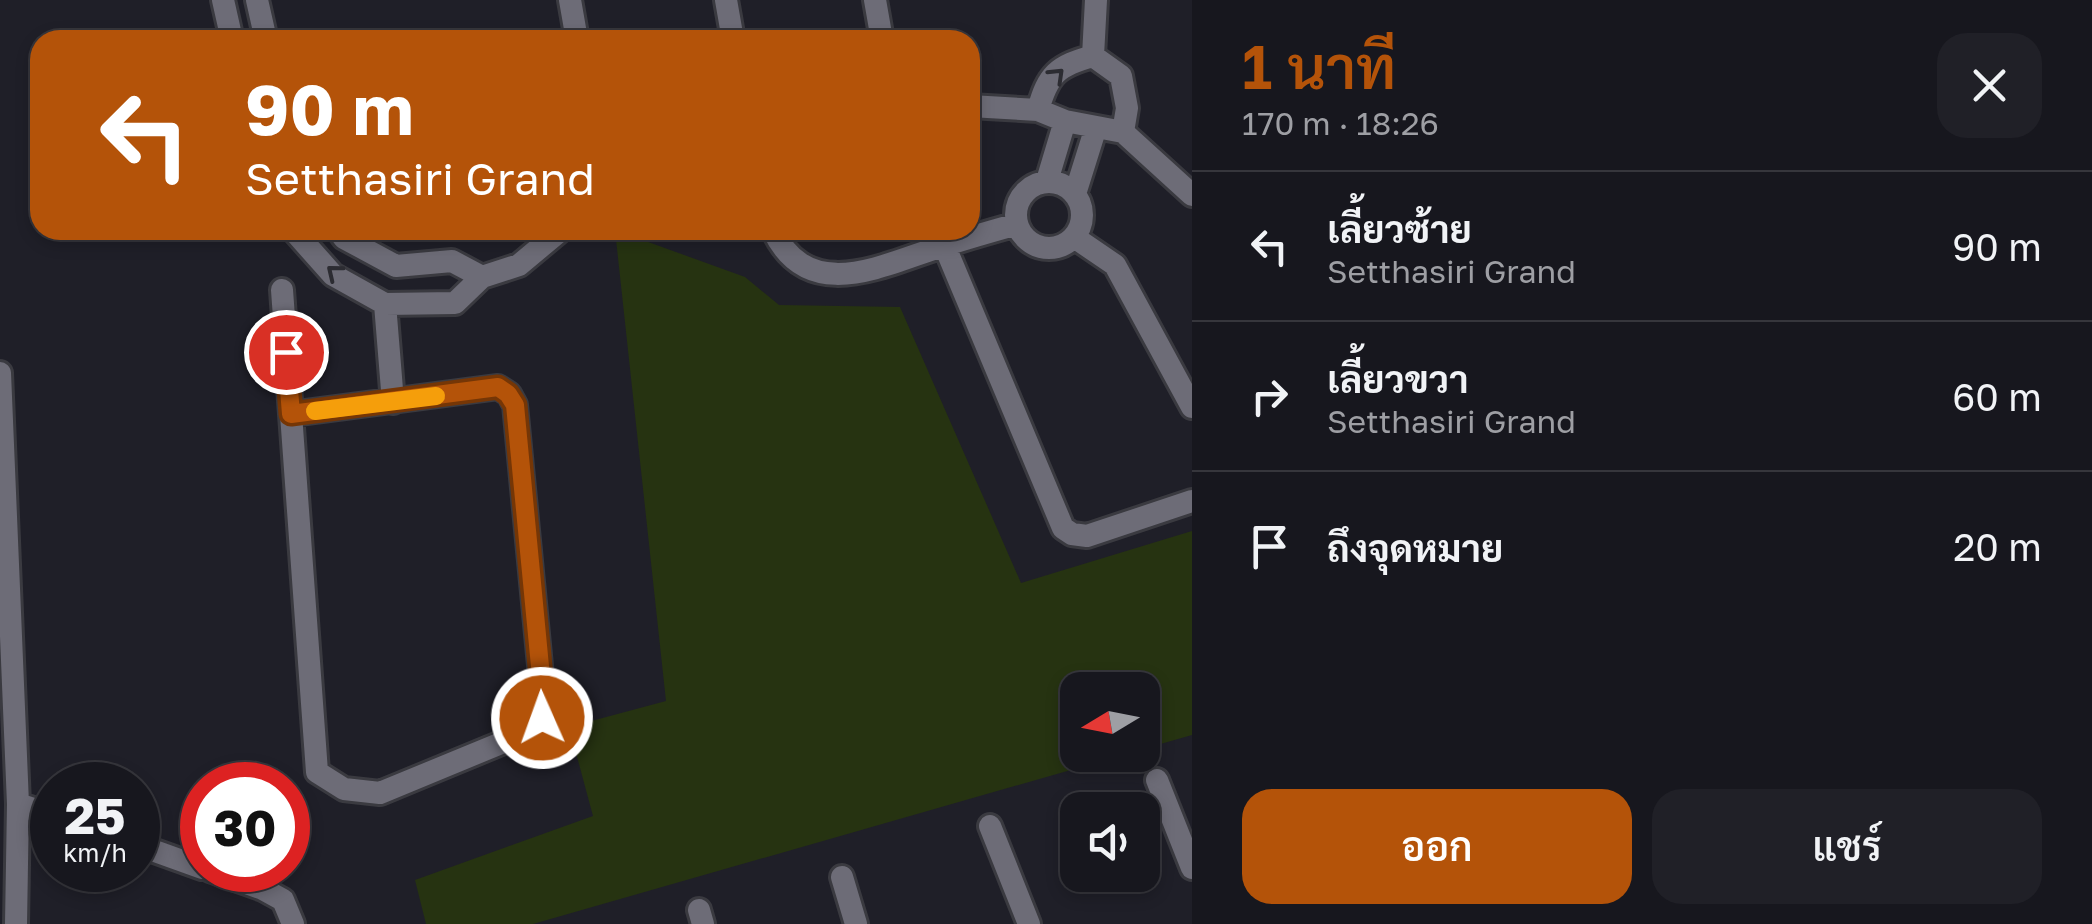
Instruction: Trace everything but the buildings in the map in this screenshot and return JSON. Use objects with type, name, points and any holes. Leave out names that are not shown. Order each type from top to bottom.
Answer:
[{"type":"street","points":[[223,0],[230,30]]},
{"type":"street","points":[[256,0],[264,30]]},
{"type":"street","points":[[570,0],[575,30]]},
{"type":"street","points":[[726,0],[731,30]]},
{"type":"street","points":[[875,0],[880,30]]},
{"type":"street","points":[[1093,56],[1096,0]]},
{"type":"street","points":[[1038,110],[1044,87],[1063,65],[1093,56]]},
{"type":"street","points":[[1093,56],[1121,76],[1127,108],[1122,132]]},
{"type":"street","points":[[980,107],[1038,110],[1064,121],[1122,132],[1192,195]]},
{"type":"street","points":[[1047,181],[1064,121]]},
{"type":"street","points":[[1075,194],[1096,127]]},
{"type":"street","points":[[1047,181],[1067,186],[1082,210],[1080,229],[1074,237],[1047,248],[1028,240],[1017,224],[1022,196],[1047,181]]},
{"type":"street","points":[[980,231],[1017,224]]},
{"type":"street","points":[[1074,237],[1114,265],[1192,407]]},
{"type":"street","points":[[302,240],[334,275],[386,304],[455,302],[482,277],[519,265],[549,240]]},
{"type":"street","points":[[348,240],[396,266],[452,261],[482,277]]},
{"type":"street","points":[[780,240],[796,263],[828,274],[864,273],[937,240]]},
{"type":"street","points":[[942,240],[1063,528],[1087,536],[1192,502]]},
{"type":"street","points":[[282,290],[291,414],[317,772],[344,789],[380,793],[536,729],[544,708],[515,405],[508,394],[498,387],[291,414]]},
{"type":"street","points":[[386,304],[393,402]]},
{"type":"street","points":[[0,373],[18,804],[16,924]]},
{"type":"street","points":[[1157,780],[1192,868]]},
{"type":"street","points":[[18,804],[30,808]]},
{"type":"street","points":[[990,826],[1029,924]]},
{"type":"street","points":[[842,877],[856,924]]},
{"type":"street","points":[[270,892],[283,900],[292,924]]},
{"type":"green space","points":[[616,240],[643,240],[745,277],[779,305],[900,307],[1021,583],[1192,531],[1192,735],[1160,744],[1160,672],[1060,672],[1060,772],[1064,772],[533,924],[426,924],[415,880],[593,816],[569,727],[666,701]]},
{"type":"slow traffic","points":[[315,411],[436,396]]},
{"type":"route","points":[[286,352],[291,414],[498,387],[508,394],[515,405],[542,718]]}]
